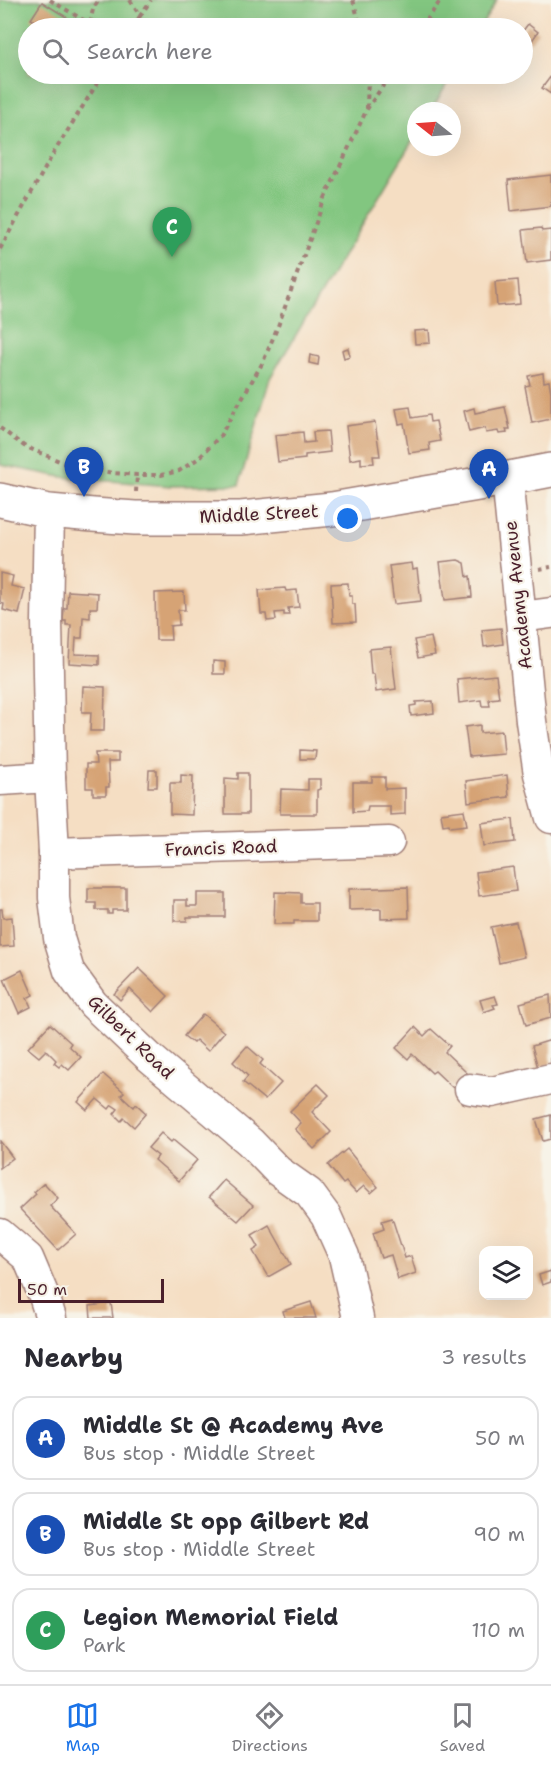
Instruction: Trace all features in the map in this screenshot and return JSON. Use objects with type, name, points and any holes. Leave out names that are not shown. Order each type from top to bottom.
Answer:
[{"type":"main road","name":"Middle Street","points":[[0,500],[49,511],[135,518],[241,518],[332,509],[551,470]]},
{"type":"street","name":"Academy Avenue","points":[[511,478],[509,498],[533,731],[539,774],[551,818]]},
{"type":"street","name":"Gilbert Road","points":[[49,511],[47,622],[54,898],[58,938],[69,971],[93,1004],[148,1056],[250,1142],[278,1171],[309,1193],[326,1216],[344,1257],[358,1318]]},
{"type":"street","points":[[521,617],[551,613]]},
{"type":"street","points":[[0,780],[50,777]]},
{"type":"street","name":"Francis Road","points":[[54,853],[389,842]]},
{"type":"street","points":[[470,1089],[492,1092],[551,1078]]},
{"type":"street","points":[[0,1234],[28,1258],[51,1318]]},
{"type":"path","points":[[50,0],[80,18]]},
{"type":"path","points":[[91,18],[93,9],[99,0]]},
{"type":"path","points":[[130,0],[140,15]]},
{"type":"path","points":[[138,18],[151,0]]},
{"type":"path","points":[[353,0],[359,18]]},
{"type":"path","points":[[428,18],[441,0]]},
{"type":"path","points":[[0,249],[53,154],[98,84]]},
{"type":"path","points":[[367,109],[368,84]]},
{"type":"path","points":[[0,428],[24,446],[69,465],[137,475],[161,475],[180,471],[200,458],[220,436],[263,362],[325,198],[367,109],[384,84]]},
{"type":"path","points":[[135,499],[137,475]]},
{"type":"green space","points":[[0,0],[497,0],[486,18],[18,18],[18,84],[447,84],[436,102],[407,102],[407,150],[270,378],[239,485],[171,486],[62,477],[0,465]]},
{"type":"building","points":[[42,2],[68,18],[32,18]]},
{"type":"building","points":[[533,28],[538,32],[533,39]]},
{"type":"building","points":[[551,76],[551,94],[542,88]]},
{"type":"building","points":[[551,175],[551,206],[511,211],[508,180]]},
{"type":"building","points":[[541,228],[542,231],[551,230],[551,260],[527,263],[523,230]]},
{"type":"building","points":[[518,280],[520,304],[497,306],[495,282]]},
{"type":"building","points":[[429,330],[430,343],[415,344],[414,331]]},
{"type":"building","points":[[348,348],[350,356],[344,358],[342,350]]},
{"type":"building","points":[[310,355],[319,357],[318,365],[309,363]]},
{"type":"building","points":[[543,373],[544,382],[549,381],[551,392],[551,419],[532,423],[525,386],[530,385],[528,376]]},
{"type":"building","points":[[410,407],[412,418],[429,415],[430,422],[436,421],[440,441],[429,443],[430,450],[409,453],[404,423],[399,424],[396,409]]},
{"type":"building","points":[[505,407],[510,429],[506,429],[507,433],[499,434],[498,431],[486,433],[485,428],[469,432],[464,411],[474,408],[475,413]]},
{"type":"building","points":[[375,422],[380,456],[373,456],[374,463],[361,464],[361,458],[350,460],[346,426]]},
{"type":"building","points":[[328,431],[330,452],[305,455],[305,459],[278,462],[275,435],[303,432],[304,443],[314,442],[313,432]]},
{"type":"building","points":[[458,560],[465,563],[467,577],[470,576],[472,597],[445,600],[440,562]]},
{"type":"building","points":[[412,563],[413,569],[417,568],[421,601],[394,604],[389,566]]},
{"type":"building","points":[[0,573],[13,576],[11,586],[25,589],[19,614],[3,610],[4,604],[0,603]]},
{"type":"building","points":[[348,583],[349,596],[352,596],[352,604],[355,604],[356,622],[333,623],[331,584]]},
{"type":"building","points":[[285,588],[286,591],[297,590],[299,607],[288,608],[289,615],[284,615],[284,612],[275,613],[276,620],[267,621],[266,614],[261,614],[259,590]]},
{"type":"building","points":[[68,591],[98,593],[97,608],[90,608],[90,618],[83,617],[82,638],[76,638],[75,654],[99,655],[99,665],[69,663],[71,625],[66,625],[66,621],[63,621],[64,608],[67,608]]},
{"type":"building","points":[[184,592],[185,610],[178,610],[179,625],[170,626],[171,640],[156,640],[155,593]]},
{"type":"building","points":[[501,628],[503,644],[484,647],[482,630]]},
{"type":"building","points":[[431,637],[435,655],[418,658],[414,640]]},
{"type":"building","points":[[391,647],[396,689],[376,692],[374,674],[371,674],[369,649]]},
{"type":"building","points":[[213,661],[225,662],[225,674],[213,674]]},
{"type":"building","points":[[496,675],[499,698],[489,699],[490,706],[482,706],[481,700],[459,703],[457,679]]},
{"type":"building","points":[[83,686],[105,687],[104,731],[90,731],[91,712],[82,712]]},
{"type":"building","points":[[433,701],[434,713],[411,716],[410,706],[416,705],[416,702]]},
{"type":"building","points":[[480,725],[480,733],[502,731],[504,754],[469,757],[465,727]]},
{"type":"building","points":[[300,750],[316,751],[315,759],[300,759]]},
{"type":"building","points":[[95,753],[118,753],[118,762],[108,762],[109,787],[106,787],[106,795],[93,795],[93,788],[86,788],[86,764],[96,764]]},
{"type":"building","points":[[149,770],[157,770],[157,787],[148,787]]},
{"type":"building","points":[[238,773],[248,773],[248,814],[225,814],[225,778],[238,779]]},
{"type":"building","points":[[181,775],[193,776],[192,815],[170,814],[170,783],[181,783]]},
{"type":"building","points":[[507,775],[509,797],[468,802],[466,781]]},
{"type":"building","points":[[372,777],[385,777],[385,789],[405,788],[405,814],[390,815],[390,806],[368,806],[367,811],[353,812],[353,782],[372,782]]},
{"type":"building","points":[[308,779],[320,779],[320,789],[317,790],[317,814],[280,814],[281,789],[308,790]]},
{"type":"building","points":[[464,810],[467,825],[450,827],[449,824],[443,825],[441,813]]},
{"type":"building","points":[[513,819],[515,842],[484,846],[481,823]]},
{"type":"building","points":[[513,867],[516,891],[479,896],[476,872]]},
{"type":"building","points":[[408,887],[409,918],[381,919],[381,909],[349,910],[349,889]]},
{"type":"building","points":[[88,888],[126,888],[126,910],[112,910],[112,914],[108,914],[108,910],[96,910],[96,903],[88,903]]},
{"type":"building","points":[[275,892],[301,893],[301,903],[317,903],[317,921],[274,924]]},
{"type":"building","points":[[197,893],[225,893],[225,917],[187,917],[187,921],[174,921],[174,900],[187,900],[187,906],[197,906]]},
{"type":"building","points":[[0,909],[2,909],[3,918],[12,917],[14,946],[0,947]]},
{"type":"building","points":[[516,922],[524,957],[499,963],[491,927]]},
{"type":"building","points":[[139,968],[168,996],[153,1012],[130,989],[120,1000],[114,994]]},
{"type":"building","points":[[22,970],[33,995],[27,998],[31,1007],[19,1013],[4,979]]},
{"type":"building","points":[[550,995],[551,1018],[526,1025],[520,1003]]},
{"type":"building","points":[[495,996],[498,1004],[493,1005],[495,1008],[484,1012],[480,1000]]},
{"type":"building","points":[[203,1014],[224,1032],[208,1051],[196,1040],[193,1043],[184,1036]]},
{"type":"building","points":[[50,1024],[71,1043],[69,1046],[81,1057],[69,1070],[62,1064],[59,1067],[54,1063],[56,1060],[46,1050],[39,1057],[28,1048]]},
{"type":"building","points":[[415,1027],[424,1036],[431,1029],[450,1046],[445,1052],[467,1073],[453,1088],[435,1071],[432,1073],[412,1054],[408,1059],[396,1048]]},
{"type":"building","points":[[551,1040],[551,1064],[538,1068],[532,1046]]},
{"type":"building","points":[[247,1046],[263,1060],[260,1064],[281,1083],[265,1100],[243,1082],[248,1076],[233,1062]]},
{"type":"building","points":[[103,1074],[124,1092],[121,1095],[134,1107],[136,1104],[146,1113],[134,1127],[124,1118],[121,1121],[114,1114],[118,1109],[112,1105],[109,1109],[97,1099],[87,1110],[78,1102]]},
{"type":"building","points":[[318,1084],[329,1095],[312,1112],[331,1132],[314,1149],[295,1129],[301,1123],[290,1111]]},
{"type":"building","points":[[551,1115],[551,1139],[543,1141],[536,1119]]},
{"type":"building","points":[[161,1133],[197,1160],[179,1181],[155,1160],[158,1156],[148,1148]]},
{"type":"building","points":[[0,1141],[13,1158],[0,1168]]},
{"type":"building","points":[[347,1149],[378,1187],[371,1193],[364,1186],[356,1193],[346,1182],[343,1184],[328,1165]]},
{"type":"building","points":[[224,1180],[253,1205],[238,1221],[209,1197]]},
{"type":"building","points":[[44,1183],[58,1198],[50,1206],[76,1234],[58,1250],[20,1209]]},
{"type":"building","points":[[392,1218],[405,1258],[411,1256],[416,1273],[398,1279],[391,1255],[381,1258],[373,1233],[384,1229],[382,1221]]},
{"type":"building","points":[[269,1225],[291,1264],[268,1277],[253,1251],[259,1247],[252,1235]]},
{"type":"building","points":[[551,1271],[551,1282],[542,1285],[539,1275]]},
{"type":"building","points":[[311,1302],[316,1318],[285,1318],[283,1311]]},
{"type":"building","points":[[111,1303],[113,1318],[91,1318],[90,1306]]},
{"type":"place","name":"Legion Memorial Field","points":[[172,257]]},
{"type":"place","name":"Middle St opp Gilbert Rd","points":[[84,497]]},
{"type":"place","name":"Middle St @ Academy Ave","points":[[489,499]]}]
